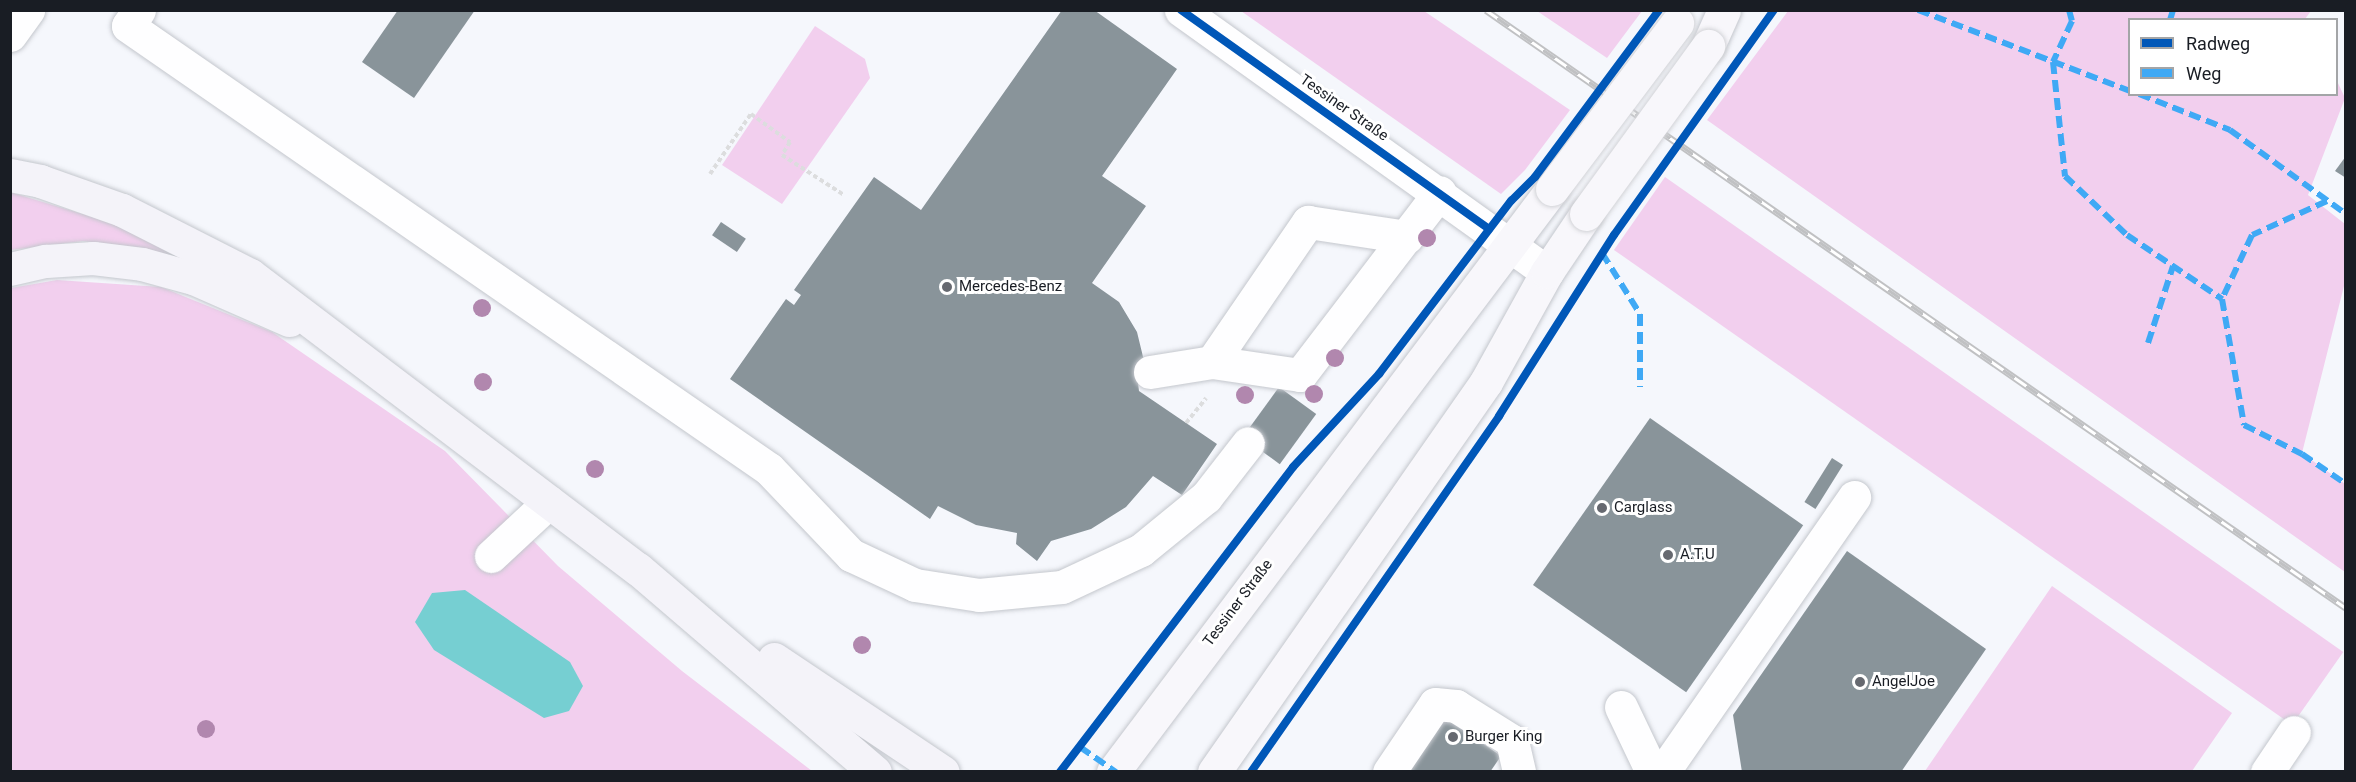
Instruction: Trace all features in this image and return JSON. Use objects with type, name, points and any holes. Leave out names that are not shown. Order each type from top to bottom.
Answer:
[{"type":"highway","points":[[10,175],[40,181],[122,210],[250,274],[337,343],[638,569],[943,771]]},
{"type":"highway","points":[[10,269],[46,261],[93,258],[142,264],[193,278],[337,343]]},
{"type":"highway","points":[[638,569],[875,771]]},
{"type":"main road","points":[[1214,771],[1486,382],[1547,272],[1586,214],[1708,46],[1724,10]]},
{"type":"main road","name":"Tessiner Straße","points":[[1113,771],[1500,237],[1552,189],[1686,17]]},
{"type":"street","points":[[10,36],[28,10]]},
{"type":"street","points":[[139,10],[128,26],[769,469],[851,555],[915,585],[979,595],[1062,587],[1141,550],[1206,498],[1248,443]]},
{"type":"street","name":"Tessiner Straße","points":[[1181,10],[1440,192],[1500,237]]},
{"type":"street","points":[[1150,372],[1212,362],[1300,375],[1440,192]]},
{"type":"street","points":[[1212,362],[1308,222],[1407,237]]},
{"type":"street","points":[[1500,237],[1547,272]]},
{"type":"street","points":[[1663,771],[1854,496]]},
{"type":"street","points":[[491,556],[549,502]]},
{"type":"street","points":[[1389,771],[1435,704],[1456,706],[1512,741],[1519,771]]},
{"type":"street","points":[[1621,707],[1652,771]]},
{"type":"street","points":[[2267,771],[2294,732]]},
{"type":"path","points":[[710,174],[752,114],[790,142],[782,155],[844,195]]},
{"type":"shaded area","points":[[1642,10],[1607,58],[1537,11]]},
{"type":"shaded area","points":[[1241,11],[1424,11],[1570,110],[1525,170],[1501,194]]},
{"type":"shaded area","points":[[1788,11],[2311,11],[2306,18],[2128,18],[2128,96],[2338,96],[2338,83],[2345,98],[2308,195],[2345,224],[2346,278],[2302,453],[2345,484],[2345,572],[1707,120]]},
{"type":"shaded area","points":[[815,26],[865,59],[870,78],[782,204],[722,165]]},
{"type":"shaded area","points":[[1665,177],[2343,652],[2292,725],[1614,250]]},
{"type":"shaded area","points":[[10,192],[112,223],[196,263],[142,248],[83,241],[11,250]]},
{"type":"shaded area","points":[[57,280],[161,287],[272,332],[445,451],[558,566],[682,671],[812,771],[11,772],[11,288]]},
{"type":"shaded area","points":[[2052,586],[2232,713],[2192,771],[1925,771]]},
{"type":"water","points":[[465,590],[570,662],[583,686],[569,711],[544,718],[434,650],[415,622],[432,593]]},
{"type":"building","points":[[398,10],[475,10],[414,98],[362,62]]},
{"type":"building","name":"Mercedes-Benz","points":[[1062,10],[1094,10],[1177,69],[1102,176],[1146,206],[1092,283],[1119,302],[1137,332],[1145,365],[1136,366],[1139,391],[1217,444],[1182,495],[1153,476],[1126,507],[1091,529],[1051,541],[1037,561],[1016,544],[1017,533],[976,525],[938,506],[930,519],[730,379],[786,299],[794,305],[801,295],[794,290],[874,177],[921,210]]},
{"type":"building","points":[[2346,156],[2346,178],[2335,171]]},
{"type":"building","points":[[721,222],[746,239],[737,252],[712,235]]},
{"type":"building","points":[[1279,387],[1316,414],[1280,464],[1243,437]]},
{"type":"building","name":"A.T.U","points":[[1650,418],[1803,525],[1686,692],[1533,585]]},
{"type":"building","points":[[1832,458],[1843,465],[1815,509],[1804,502]]},
{"type":"building","name":"AngelJoe","points":[[1847,551],[1986,649],[1901,772],[1742,772],[1733,715]]},
{"type":"building","name":"Burger King","points":[[1445,717],[1501,756],[1490,772],[1407,772]]},
{"type":"railway","points":[[1486,10],[2346,608]]},
{"type":"marked path","points":[[1918,10],[2128,90]]},
{"type":"marked path","points":[[2069,10],[2072,21],[2053,62],[2065,176],[2127,235],[2222,299]]},
{"type":"marked path","points":[[2171,18],[2173,10]]},
{"type":"marked path","points":[[2144,96],[2230,130],[2346,214]]},
{"type":"marked path","points":[[2327,201],[2252,235],[2222,299],[2244,425],[2302,454],[2346,484]]},
{"type":"marked path","points":[[1602,253],[1640,314],[1640,387]]},
{"type":"marked path","points":[[2148,343],[2173,266]]},
{"type":"marked path","points":[[1080,747],[1116,772]]},
{"type":"cycle path","points":[[1181,10],[1489,229]]},
{"type":"cycle path","points":[[1060,772],[1293,467],[1379,374],[1511,201],[1535,177],[1659,10]]},
{"type":"cycle path","points":[[1251,772],[1499,416],[1614,235],[1774,10]]},
{"type":"place","name":"Mercedes-Benz","points":[[947,287]]},
{"type":"place","name":"Carglass","points":[[1602,508]]},
{"type":"place","name":"A.T.U","points":[[1668,555]]},
{"type":"place","name":"AngelJoe","points":[[1860,682]]},
{"type":"place","name":"Burger King","points":[[1453,737]]}]
